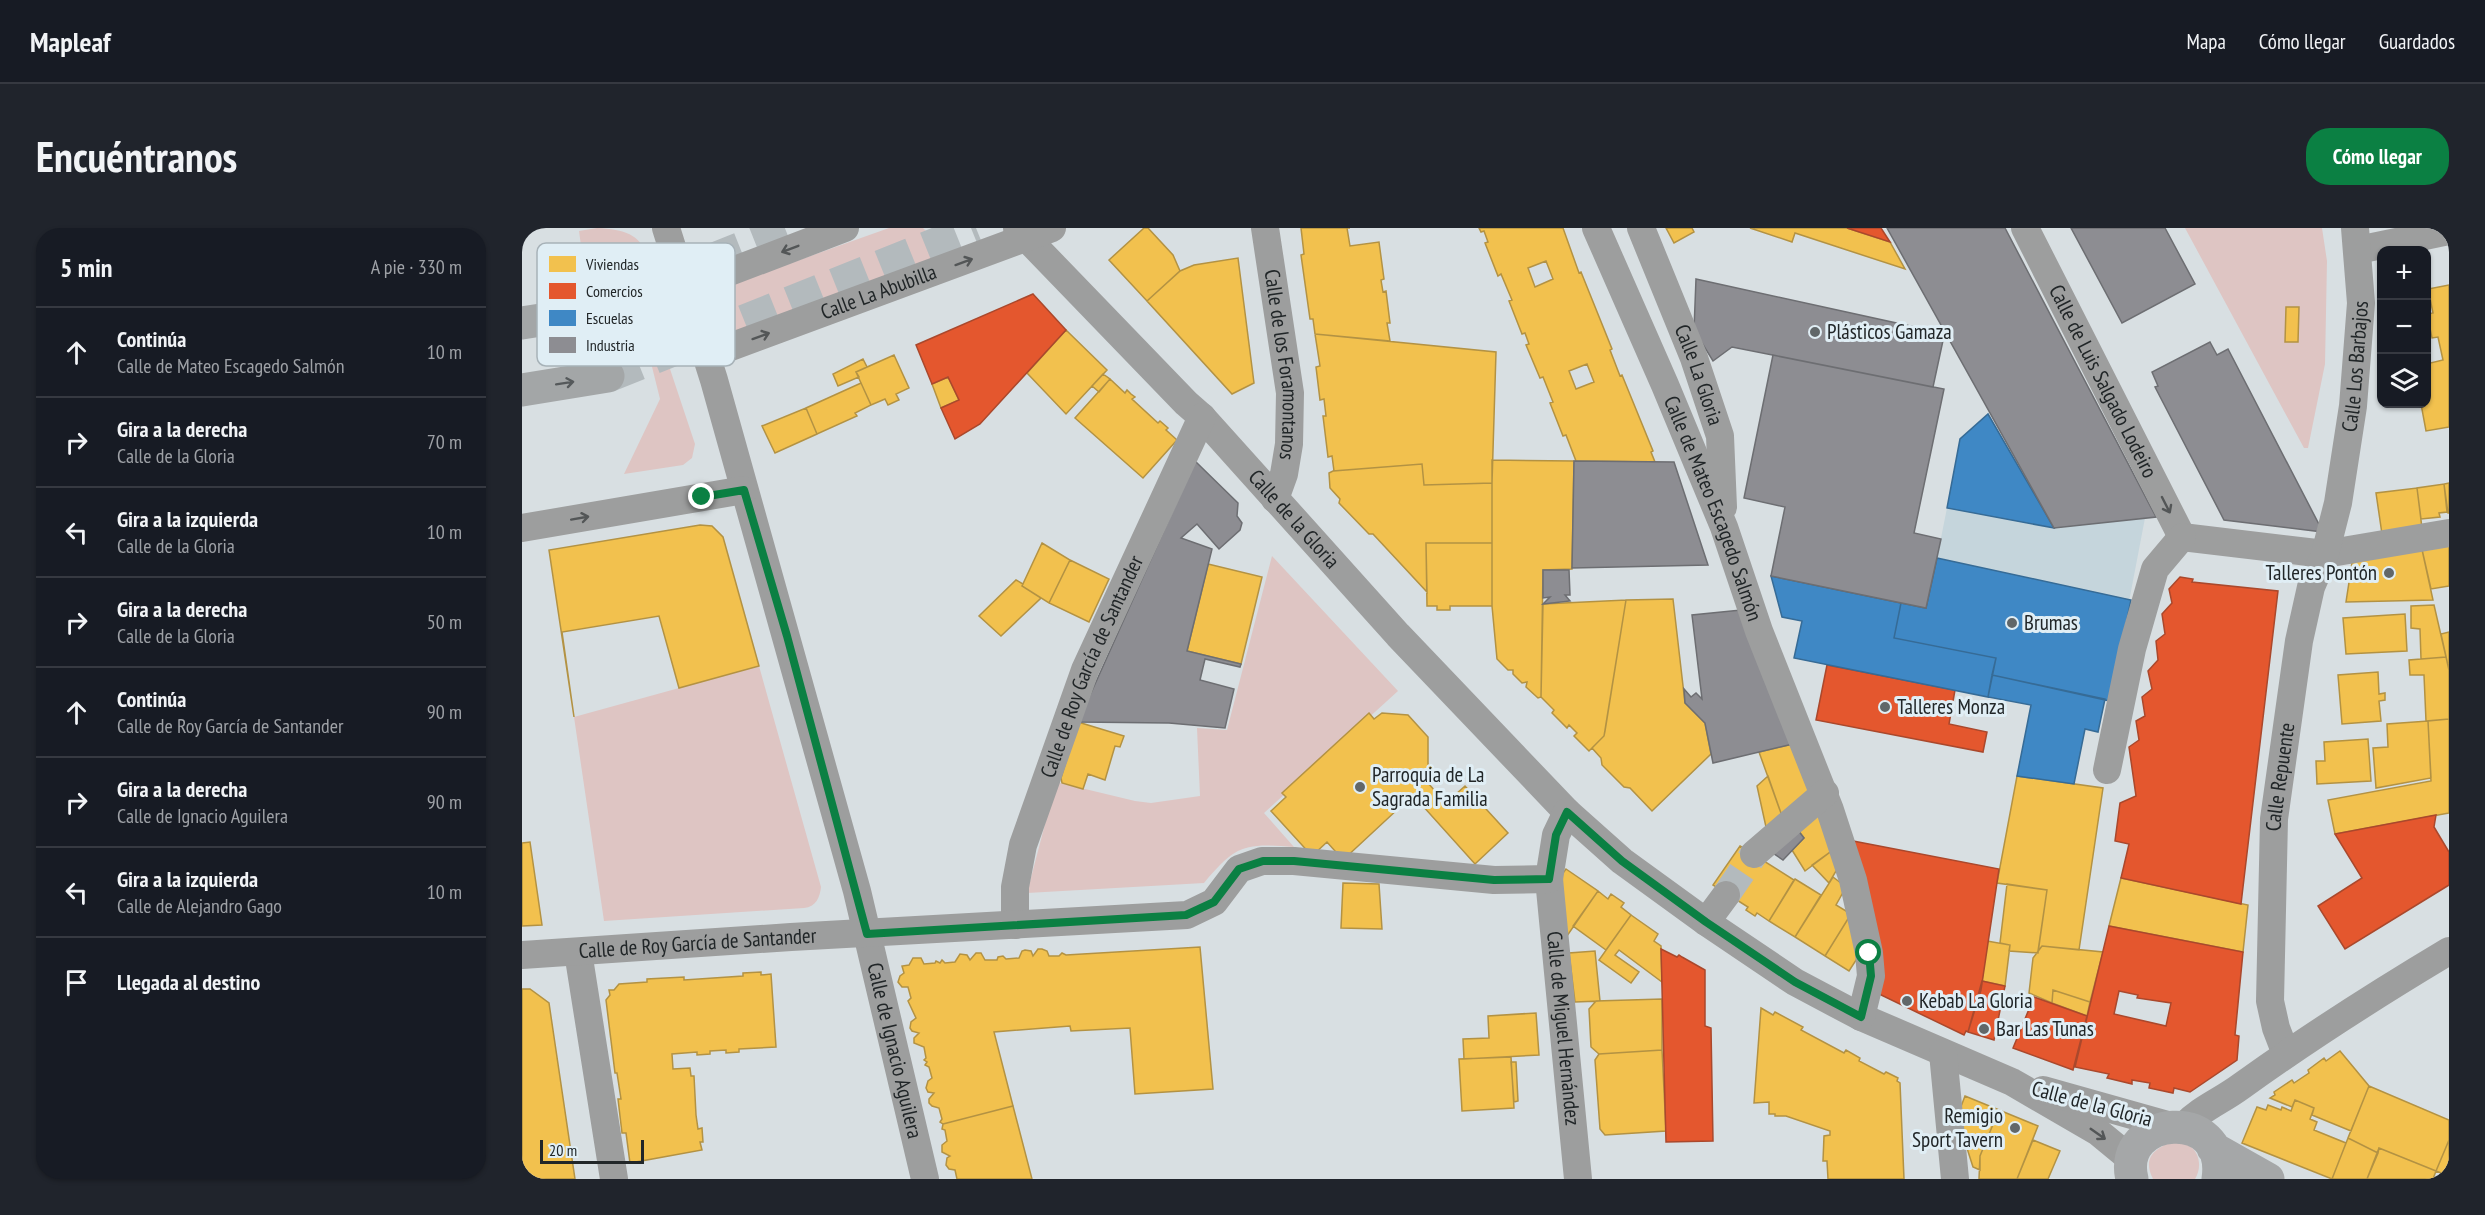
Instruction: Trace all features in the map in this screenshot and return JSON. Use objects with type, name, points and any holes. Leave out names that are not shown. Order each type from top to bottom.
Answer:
[{"type":"highway","points":[[522,323],[537,321]]},
{"type":"highway","points":[[522,390],[608,376]]},
{"type":"main road","points":[[2131,1173],[2137,1147],[2158,1129],[2199,1144],[2268,1179]]},
{"type":"street","name":"Calle de Ignacio Aguilera","points":[[666,228],[671,243]]},
{"type":"street","points":[[735,270],[845,228]]},
{"type":"street","name":"Calle de los Foramontanos","points":[[1265,228],[1290,393],[1289,444],[1284,474],[1275,499]]},
{"type":"street","name":"Calle de Mateo Escagedo Salmón","points":[[1596,228],[1724,527],[1759,631],[1825,793],[1854,880],[1869,953],[1871,976],[1861,1017]]},
{"type":"street","name":"Calle La Gloria","points":[[1641,228],[1694,358],[1720,436],[1724,527]]},
{"type":"street","name":"Calle de Luis Salgado Lodeiro","points":[[2025,228],[2182,537]]},
{"type":"street","name":"Calle de la Gloria","points":[[1032,231],[1186,404],[1202,417],[1398,635],[1567,812],[1622,861],[1706,922],[1795,982],[1861,1017],[2012,1082],[2098,1132],[2131,1173]]},
{"type":"street","name":"Calle La Abubilla","points":[[735,345],[1032,231]]},
{"type":"street","points":[[2357,239],[2449,231]]},
{"type":"street","name":"Calle Los Barbajos","points":[[2338,502],[2358,357],[2361,303],[2357,239]]},
{"type":"street","name":"Calle de Ignacio Aguilera","points":[[709,366],[797,671],[867,934],[925,1179]]},
{"type":"street","name":"Calle de Roy García de Santander","points":[[1015,925],[1015,887],[1023,845],[1085,670],[1202,417]]},
{"type":"street","points":[[522,528],[744,490]]},
{"type":"street","name":"Calle Repuente","points":[[2286,1054],[2276,1028],[2270,1001],[2274,819],[2299,641],[2311,587],[2325,554],[2338,502]]},
{"type":"street","points":[[2107,770],[2132,649],[2155,569],[2182,537],[2325,554],[2449,533]]},
{"type":"street","points":[[1754,854],[1825,793]]},
{"type":"street","points":[[1549,879],[1556,835],[1567,812]]},
{"type":"street","name":"Calle de Roy García de Santander","points":[[522,956],[1186,915],[1214,902],[1239,869],[1263,861],[1294,861],[1494,880],[1549,879]]},
{"type":"street","name":"Calle de Miguel Hernández","points":[[1549,879],[1578,1179]]},
{"type":"street","points":[[1706,922],[1726,895]]},
{"type":"street","points":[[2199,1144],[2195,1115],[2228,1096],[2286,1054],[2449,951]]},
{"type":"street","points":[[578,952],[614,1179]]},
{"type":"street","points":[[1943,1053],[1955,1179]]},
{"type":"street","name":"Calle de la Gloria","points":[[2012,1082],[2110,1107],[2199,1144]]},
{"type":"shaded area","points":[[597,228],[618,230],[633,236],[640,243],[581,243],[579,231]]},
{"type":"shaded area","points":[[889,228],[923,228],[951,256],[737,332],[735,331],[735,283]]},
{"type":"shaded area","points":[[2185,228],[2322,228],[2327,261],[2325,364],[2308,448],[2304,448]]},
{"type":"shaded area","points":[[652,366],[669,366],[695,444],[692,458],[683,465],[624,474],[660,399]]},
{"type":"shaded area","name":"Brumas","points":[[1947,508],[2054,528],[2145,518],[2110,701],[1894,638],[1901,603],[1927,608]]},
{"type":"shaded area","points":[[1272,556],[1398,691],[1264,813],[1294,847],[1263,846],[1242,849],[1225,861],[1204,883],[1027,893],[1056,782],[1151,803],[1200,796],[1197,728],[1227,730]]},
{"type":"shaded area","points":[[759,666],[821,887],[817,901],[812,906],[804,908],[604,921],[574,717]]},
{"type":"shaded area","points":[[2173,1141],[2189,1146],[2197,1154],[2199,1167],[2195,1179],[2153,1179],[2149,1165],[2152,1155]]},
{"type":"building: Viviendas","points":[[1144,228],[1148,228],[1173,255],[1180,271],[1147,301],[1109,260]]},
{"type":"building: Viviendas","points":[[1301,228],[1347,228],[1350,246],[1379,242],[1384,279],[1381,280],[1383,292],[1386,291],[1390,341],[1315,334],[1313,319],[1310,319],[1301,255],[1304,254]]},
{"type":"building: Viviendas","points":[[1479,228],[1563,228],[1579,273],[1581,272],[1612,349],[1610,350],[1620,376],[1622,375],[1653,451],[1651,452],[1655,462],[1576,461],[1550,403],[1553,402],[1543,377],[1540,378],[1526,345],[1529,344],[1525,333],[1522,334],[1501,274],[1498,276],[1485,243],[1488,242],[1484,231],[1481,232]],"holes":[[[1546,261],[1553,279],[1535,287],[1528,268]],[[1587,364],[1594,382],[1576,389],[1569,371]]]},
{"type":"building: Viviendas","points":[[1666,228],[1692,228],[1694,232],[1674,243]]},
{"type":"building: Viviendas","points":[[1750,228],[1847,228],[1890,242],[1905,269],[1795,233],[1792,242]]},
{"type":"building: Viviendas","points":[[1238,258],[1254,383],[1232,394],[1147,301],[1180,271],[1194,265]]},
{"type":"building: Viviendas","points":[[2449,285],[2449,427],[2426,431],[2422,408],[2431,408],[2431,363],[2443,360],[2438,337],[2432,338],[2431,333],[2431,313],[2433,313],[2431,288]]},
{"type":"building: Viviendas","points":[[2286,307],[2299,307],[2298,342],[2285,342]]},
{"type":"building: Viviendas","points":[[1066,330],[1107,370],[1066,414],[1027,373]]},
{"type":"building: Viviendas","points":[[1315,334],[1496,352],[1492,483],[1424,485],[1422,464],[1334,471],[1332,456],[1328,457],[1323,416],[1326,416],[1324,399],[1320,400],[1316,367],[1320,366]]},
{"type":"building: Viviendas","points":[[894,355],[909,388],[896,394],[899,400],[888,405],[885,399],[871,405],[856,372]]},
{"type":"building: Viviendas","points":[[863,359],[867,367],[856,372],[859,377],[838,386],[833,374]]},
{"type":"building: Viviendas","points":[[1103,374],[1110,379],[1099,392],[1092,386]]},
{"type":"building: Viviendas","points":[[948,377],[959,400],[941,408],[932,384]]},
{"type":"building: Viviendas","points":[[1110,379],[1125,393],[1127,390],[1135,397],[1132,399],[1158,423],[1160,421],[1168,428],[1166,430],[1177,440],[1143,478],[1075,418]]},
{"type":"building: Viviendas","points":[[861,383],[871,405],[855,413],[857,416],[817,434],[806,408]]},
{"type":"building: Viviendas","points":[[806,408],[817,434],[775,453],[762,426]]},
{"type":"building: Viviendas","points":[[1492,460],[1574,461],[1572,569],[1543,570],[1541,697],[1538,698],[1526,687],[1527,682],[1522,683],[1513,674],[1513,670],[1508,670],[1497,659],[1492,606]]},
{"type":"building: Viviendas","points":[[1422,464],[1424,485],[1492,483],[1492,543],[1426,543],[1427,592],[1373,534],[1369,534],[1339,503],[1340,499],[1330,488],[1329,473]]},
{"type":"building: Viviendas","points":[[2449,483],[2449,513],[2448,513],[2444,484]]},
{"type":"building: Viviendas","points":[[2444,484],[2447,512],[2439,513],[2440,517],[2421,519],[2417,488]]},
{"type":"building: Viviendas","points":[[2417,488],[2422,528],[2382,534],[2376,493]]},
{"type":"building: Viviendas","points":[[700,525],[712,526],[723,537],[759,666],[679,688],[659,616],[562,632],[574,717],[549,550]]},
{"type":"building: Viviendas","points":[[2449,540],[2449,586],[2431,589],[2421,545]]},
{"type":"building: Viviendas","points":[[1042,543],[1070,560],[1049,603],[1022,586]]},
{"type":"building: Viviendas","points":[[1426,543],[1492,543],[1492,606],[1450,606],[1450,610],[1437,610],[1437,606],[1427,606]]},
{"type":"building: Viviendas","name":"Talleres Pontón","points":[[2421,545],[2433,600],[2346,602],[2353,556]]},
{"type":"building: Viviendas","points":[[1070,560],[1109,579],[1089,622],[1049,603]]},
{"type":"building: Viviendas","points":[[1208,564],[1262,577],[1241,664],[1187,651]]},
{"type":"building: Viviendas","points":[[1016,580],[1041,598],[1001,636],[979,616]]},
{"type":"building: Viviendas","points":[[1673,599],[1685,703],[1705,723],[1711,754],[1652,811],[1630,788],[1624,787],[1602,765],[1601,758],[1592,748],[1604,736],[1626,600]]},
{"type":"building: Viviendas","points":[[1626,600],[1604,736],[1589,751],[1574,736],[1577,733],[1569,725],[1567,728],[1552,713],[1554,710],[1541,697],[1543,604]]},
{"type":"building: Viviendas","points":[[2434,605],[2446,657],[2421,659],[2420,629],[2411,628],[2411,606]]},
{"type":"building: Viviendas","points":[[2405,614],[2407,651],[2346,654],[2343,618]]},
{"type":"building: Viviendas","points":[[2449,632],[2449,670],[2441,634]]},
{"type":"building: Viviendas","points":[[2446,657],[2449,670],[2449,719],[2426,721],[2424,675],[2410,675],[2409,660]]},
{"type":"building: Viviendas","points":[[2378,672],[2379,694],[2385,693],[2385,700],[2379,701],[2381,721],[2342,724],[2338,675]]},
{"type":"building: Viviendas","points":[[1369,713],[1374,719],[1382,713],[1408,715],[1428,737],[1428,764],[1437,773],[1427,782],[1446,803],[1465,786],[1508,833],[1475,864],[1413,795],[1343,860],[1327,842],[1312,856],[1271,811],[1286,797],[1282,793]]},
{"type":"building: Viviendas","points":[[2449,719],[2449,813],[2335,834],[2328,800],[2431,781],[2428,721]]},
{"type":"building: Viviendas","points":[[2428,721],[2431,778],[2376,788],[2373,748],[2388,747],[2387,724]]},
{"type":"building: Viviendas","points":[[1078,722],[1124,736],[1120,747],[1115,746],[1105,780],[1088,774],[1083,789],[1062,783],[1061,778]]},
{"type":"building: Viviendas","points":[[2368,739],[2371,781],[2317,784],[2316,761],[2325,761],[2324,742]]},
{"type":"building: Viviendas","points":[[1793,744],[1810,792],[1782,816],[1759,752]]},
{"type":"building: Viviendas","points":[[1768,776],[1782,816],[1766,827],[1757,786]]},
{"type":"building: Viviendas","points":[[2017,776],[2103,788],[2079,950],[2042,946],[2038,951],[2047,890],[1997,883]]},
{"type":"building: Viviendas","points":[[1822,811],[1833,850],[1805,871],[1792,850],[1804,838],[1794,825]]},
{"type":"building: Viviendas","points":[[530,842],[542,925],[522,926],[522,843]]},
{"type":"building: Viviendas","points":[[1740,846],[1794,880],[1769,921],[1757,913],[1755,916],[1746,910],[1748,907],[1713,885]]},
{"type":"building: Viviendas","points":[[1833,850],[1839,866],[1829,883],[1812,865]]},
{"type":"building: Viviendas","points":[[1566,869],[1598,891],[1567,936],[1560,877]]},
{"type":"building: Viviendas","points":[[1833,877],[1846,887],[1836,905],[1851,914],[1825,956],[1795,937]]},
{"type":"building: Viviendas","points":[[2121,878],[2248,905],[2243,952],[2109,926]]},
{"type":"building: Viviendas","points":[[1795,879],[1821,895],[1795,937],[1769,921]]},
{"type":"building: Viviendas","points":[[1343,883],[1379,884],[1382,929],[1341,928]]},
{"type":"building: Viviendas","points":[[2007,884],[2047,890],[2038,953],[2009,951],[2010,945],[2000,943]]},
{"type":"building: Viviendas","points":[[1598,891],[1608,899],[1611,894],[1624,903],[1621,907],[1631,915],[1606,950],[1573,926]]},
{"type":"building: Viviendas","points":[[1851,914],[1862,951],[1849,971],[1825,956]]},
{"type":"building: Viviendas","points":[[1631,915],[1658,934],[1654,941],[1661,946],[1662,982],[1619,950],[1615,955],[1639,972],[1631,983],[1599,960]]},
{"type":"building: Viviendas","points":[[1987,941],[2010,945],[2005,986],[1982,981]]},
{"type":"building: Viviendas","points":[[2042,946],[2103,952],[2090,1002],[2053,990],[2052,1003],[2029,993],[2033,958]]},
{"type":"building: Viviendas","points":[[1200,947],[1213,1089],[1135,1094],[1130,1028],[1071,1031],[1070,1026],[994,1032],[1013,1106],[943,1124],[940,1122],[942,1119],[939,1108],[929,1103],[934,1093],[928,1092],[926,1088],[928,1081],[932,1078],[929,1067],[925,1065],[927,1062],[924,1060],[926,1058],[924,1047],[914,1043],[914,1038],[919,1033],[910,1028],[911,1022],[916,1018],[908,1001],[911,998],[908,987],[902,987],[898,982],[904,973],[902,966],[909,965],[913,958],[921,958],[924,964],[936,961],[940,963],[942,960],[945,963],[955,962],[960,954],[967,955],[970,960],[976,953],[981,953],[985,960],[997,960],[998,957],[1003,956],[1006,959],[1019,958],[1022,951],[1031,951],[1033,956],[1038,949],[1047,951],[1049,956],[1059,956],[1062,953],[1066,955]]},
{"type":"building: Viviendas","points":[[1595,951],[1600,1001],[1575,1002],[1569,953]]},
{"type":"building: Viviendas","points":[[761,972],[761,975],[771,974],[776,1047],[739,1049],[739,1052],[726,1053],[726,1050],[710,1051],[710,1054],[697,1055],[697,1052],[672,1054],[673,1069],[690,1068],[691,1076],[694,1076],[698,1129],[702,1128],[703,1142],[700,1142],[702,1150],[630,1163],[626,1133],[622,1133],[618,1099],[621,1099],[617,1073],[615,1073],[606,1000],[610,995],[609,990],[614,990],[619,984],[647,982],[647,979],[684,977],[684,980],[743,976],[743,973]]},
{"type":"building: Viviendas","points":[[522,989],[530,989],[549,1003],[575,1179],[522,1179]]},
{"type":"building: Viviendas","points":[[2053,990],[2090,1002],[2087,1016],[2052,1003]]},
{"type":"building: Viviendas","points":[[1662,999],[1662,1050],[1599,1054],[1591,1047],[1589,1009],[1596,1001]]},
{"type":"building: Viviendas","points":[[1761,1008],[1773,1015],[1775,1012],[1803,1027],[1801,1030],[1844,1053],[1846,1050],[1860,1058],[1859,1061],[1884,1074],[1886,1072],[1898,1078],[1904,1179],[1828,1179],[1827,1161],[1823,1161],[1824,1136],[1830,1135],[1830,1131],[1786,1116],[1769,1114],[1769,1102],[1754,1103]]},
{"type":"building: Viviendas","points":[[1536,1013],[1539,1055],[1464,1059],[1463,1039],[1489,1038],[1488,1016]]},
{"type":"building: Viviendas","points":[[1662,1050],[1666,1131],[1605,1135],[1600,1129],[1595,1060],[1599,1054]]},
{"type":"building: Viviendas","points":[[2340,1051],[2369,1086],[2351,1131],[2312,1115],[2314,1108],[2295,1100],[2292,1107],[2270,1098],[2275,1095],[2274,1092],[2292,1080],[2294,1083],[2309,1073],[2308,1070],[2324,1058],[2326,1061]]},
{"type":"building: Viviendas","points":[[1511,1057],[1514,1108],[1462,1111],[1459,1059]]},
{"type":"building: Viviendas","points":[[1511,1062],[1516,1062],[1518,1101],[1514,1102]]},
{"type":"building: Viviendas","points":[[2369,1086],[2449,1120],[2449,1140],[2436,1171],[2379,1148],[2378,1153],[2348,1138]]},
{"type":"building: Viviendas","points":[[1965,1096],[1999,1110],[1980,1156],[1980,1170],[1973,1167],[1957,1117]]},
{"type":"building: Viviendas","points":[[2295,1100],[2314,1108],[2310,1119],[2317,1122],[2314,1130],[2346,1143],[2332,1179],[2242,1143],[2257,1107],[2266,1110],[2268,1105],[2291,1111]]},
{"type":"building: Viviendas","points":[[1013,1106],[1032,1179],[957,1179],[955,1170],[949,1169],[946,1165],[947,1158],[950,1156],[942,1152],[942,1145],[947,1141],[945,1130],[942,1129],[943,1124]]},
{"type":"building: Viviendas","points":[[1999,1110],[2038,1126],[2017,1179],[1979,1179],[1980,1156]]},
{"type":"building: Viviendas","points":[[2348,1138],[2378,1153],[2367,1179],[2332,1179]]},
{"type":"building: Viviendas","points":[[2033,1140],[2060,1151],[2048,1179],[2017,1179]]},
{"type":"building: Viviendas","points":[[2449,1140],[2449,1176],[2436,1171]]},
{"type":"building: Viviendas","points":[[2379,1148],[2436,1171],[2433,1179],[2367,1179]]},
{"type":"building: Comercios","points":[[1847,228],[1881,228],[1890,242]]},
{"type":"building: Comercios","points":[[1033,294],[1066,330],[980,424],[955,439],[941,408],[959,400],[948,377],[932,384],[916,345]]},
{"type":"building: Comercios","points":[[2180,577],[2193,579],[2192,582],[2278,591],[2241,904],[2121,878],[2129,844],[2115,841],[2120,803],[2136,796],[2129,747],[2139,740],[2136,721],[2145,716],[2142,697],[2152,689],[2148,671],[2158,660],[2156,641],[2165,634],[2162,614],[2172,603],[2169,589]]},
{"type":"building: Comercios","name":"Talleres Monza","points":[[1827,665],[1955,690],[1949,724],[1987,732],[1983,752],[1816,720]]},
{"type":"building: Comercios","points":[[2436,815],[2434,827],[2449,852],[2449,885],[2345,949],[2318,906],[2362,878],[2335,834]]},
{"type":"building: Comercios","points":[[1848,840],[1999,869],[1981,990],[1968,1032],[1966,1031],[1964,1035],[1879,994]]},
{"type":"building: Comercios","points":[[2109,926],[2243,952],[2235,1035],[2239,1036],[2237,1060],[2190,1092],[2174,1088],[2173,1093],[2149,1088],[2150,1083],[2132,1080],[2132,1084],[2107,1078],[2109,1074],[2075,1067]],"holes":[[[2119,991],[2138,995],[2137,998],[2171,1003],[2166,1026],[2114,1014]]]},
{"type":"building: Comercios","points":[[1661,949],[1677,957],[1679,955],[1705,970],[1705,1026],[1711,1028],[1713,1141],[1666,1142]]},
{"type":"building: Comercios","points":[[1982,981],[2005,986],[1994,1040],[1968,1032]]},
{"type":"building: Comercios","points":[[2034,997],[2087,1016],[2073,1070],[2013,1048]]},
{"type":"building: Escuelas","points":[[1988,414],[2054,528],[1947,508],[1960,439]]},
{"type":"building: Escuelas","name":"Brumas","points":[[1937,558],[2131,600],[2110,701],[1992,675],[1996,658],[1894,638],[1901,603],[1926,608]]},
{"type":"building: Escuelas","points":[[1771,576],[1901,603],[1894,638],[1996,658],[1988,697],[1794,658],[1802,621],[1782,617]]},
{"type":"building: Escuelas","points":[[1992,675],[2105,699],[2098,732],[2085,729],[2074,784],[2017,776],[2031,705],[1988,697]]},
{"type":"building: Industria","points":[[1887,228],[2005,228],[2156,517],[2054,528]]},
{"type":"building: Industria","points":[[2071,228],[2165,228],[2195,284],[2122,323]]},
{"type":"building: Industria","name":"Plásticos Gamaza","points":[[1696,279],[1942,333],[1944,336],[1933,387],[1732,347],[1713,361],[1694,330]]},
{"type":"building: Industria","points":[[2210,342],[2217,355],[2228,349],[2323,532],[2224,520],[2155,387],[2158,386],[2152,372]]},
{"type":"building: Industria","points":[[1773,355],[1944,389],[1914,533],[1941,539],[1926,608],[1771,576],[1785,507],[1744,498]]},
{"type":"building: Industria","points":[[1195,461],[1238,503],[1237,516],[1242,523],[1240,530],[1219,549],[1197,524],[1181,538],[1212,549],[1187,651],[1241,664],[1240,667],[1205,659],[1200,680],[1234,689],[1225,728],[1169,723],[1078,722]]},
{"type":"building: Industria","points":[[1574,461],[1674,462],[1708,565],[1572,568]]},
{"type":"building: Industria","points":[[1543,570],[1569,570],[1570,595],[1565,595],[1570,601],[1543,604],[1550,597],[1543,598]]},
{"type":"building: Industria","points":[[1741,610],[1793,744],[1713,763],[1705,723],[1685,703],[1684,689],[1691,697],[1696,693],[1702,699],[1692,615]]},
{"type":"building: Industria","points":[[1794,825],[1804,838],[1783,860],[1770,851]]},
{"type":"tunnel","points":[[735,251],[792,228]]},
{"type":"tunnel","points":[[735,325],[976,228]]},
{"type":"tunnel","points":[[608,376],[633,366]]},
{"type":"tunnel","points":[[1726,895],[1754,854]]},
{"type":"place","name":"Plásticos Gamaza","points":[[1815,332]]},
{"type":"place","name":"Talleres Pontón","points":[[2389,573]]},
{"type":"place","name":"Brumas","points":[[2012,623]]},
{"type":"place","name":"Talleres Monza","points":[[1885,707]]},
{"type":"place","name":"Parroquia de La Sagrada Familia","points":[[1360,787]]},
{"type":"place","name":"Kebab La Gloria","points":[[1907,1001]]},
{"type":"place","name":"Bar Las Tunas","points":[[1984,1029]]},
{"type":"place","name":"Remigio Sport Tavern","points":[[2015,1128]]},
{"type":"route","points":[[702,497],[744,490],[787,636],[867,934],[1186,915],[1214,902],[1239,869],[1263,861],[1294,861],[1494,880],[1549,879],[1556,835],[1567,812],[1622,861],[1706,922],[1795,982],[1861,1017],[1871,976],[1869,953]]}]
